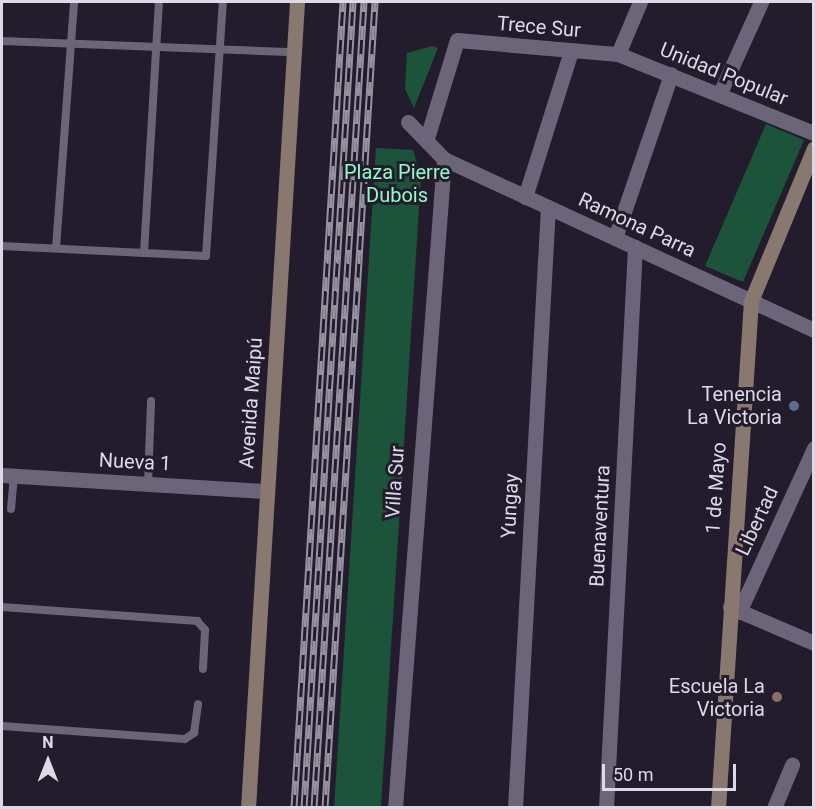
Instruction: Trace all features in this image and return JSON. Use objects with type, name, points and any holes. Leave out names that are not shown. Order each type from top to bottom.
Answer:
[{"type":"main road","name":"Avenida Maipú","points":[[248,807],[297,2]]},
{"type":"main road","name":"1 de Mayo","points":[[718,807],[734,610],[751,301],[813,148]]},
{"type":"street","points":[[618,54],[640,2]]},
{"type":"street","points":[[720,93],[761,2]]},
{"type":"street","name":"Trece Sur","points":[[427,138],[457,40],[618,54]]},
{"type":"street","points":[[525,197],[571,51]]},
{"type":"street","name":"Unidad Popular","points":[[618,54],[720,93],[813,133]]},
{"type":"street","points":[[615,238],[670,74]]},
{"type":"street","points":[[408,122],[427,138],[444,159]]},
{"type":"street","name":"Ramona Parra","points":[[444,159],[813,330]]},
{"type":"street","name":"Villa Sur","points":[[395,807],[444,159]]},
{"type":"street","name":"Yungay","points":[[514,807],[548,207]]},
{"type":"street","name":"Buenaventura","points":[[606,807],[635,247]]},
{"type":"street","name":"Libertad","points":[[734,610],[813,448]]},
{"type":"street","name":"Nueva 1","points":[[8,476],[267,491]]},
{"type":"street","points":[[734,610],[813,643]]},
{"type":"street","points":[[774,807],[792,765]]},
{"type":"lane","points":[[56,248],[74,2]]},
{"type":"lane","points":[[144,253],[159,2]]},
{"type":"lane","points":[[2,246],[206,256],[224,2]]},
{"type":"lane","points":[[2,41],[294,52]]},
{"type":"lane","points":[[148,484],[151,401]]},
{"type":"lane","points":[[8,476],[11,509]]},
{"type":"lane","points":[[2,607],[197,621],[205,630],[203,669]]},
{"type":"lane","points":[[2,726],[185,739],[194,734],[198,704]]},
{"type":"green space","points":[[432,46],[438,48],[414,108],[405,89],[407,53]]},
{"type":"green space","points":[[766,124],[804,140],[743,282],[705,266]]},
{"type":"green space","name":"Plaza Pierre Dubois","points":[[376,148],[413,150],[421,176],[381,807],[334,807]]},
{"type":"railway","points":[[294,808],[343,2]]},
{"type":"railway","points":[[304,808],[353,2]]},
{"type":"railway","points":[[314,808],[364,2]]},
{"type":"railway","points":[[325,808],[375,2]]},
{"type":"place","name":"Tenencia La Victoria","points":[[794,406]]},
{"type":"place","name":"Escuela La Victoria","points":[[777,697]]}]
